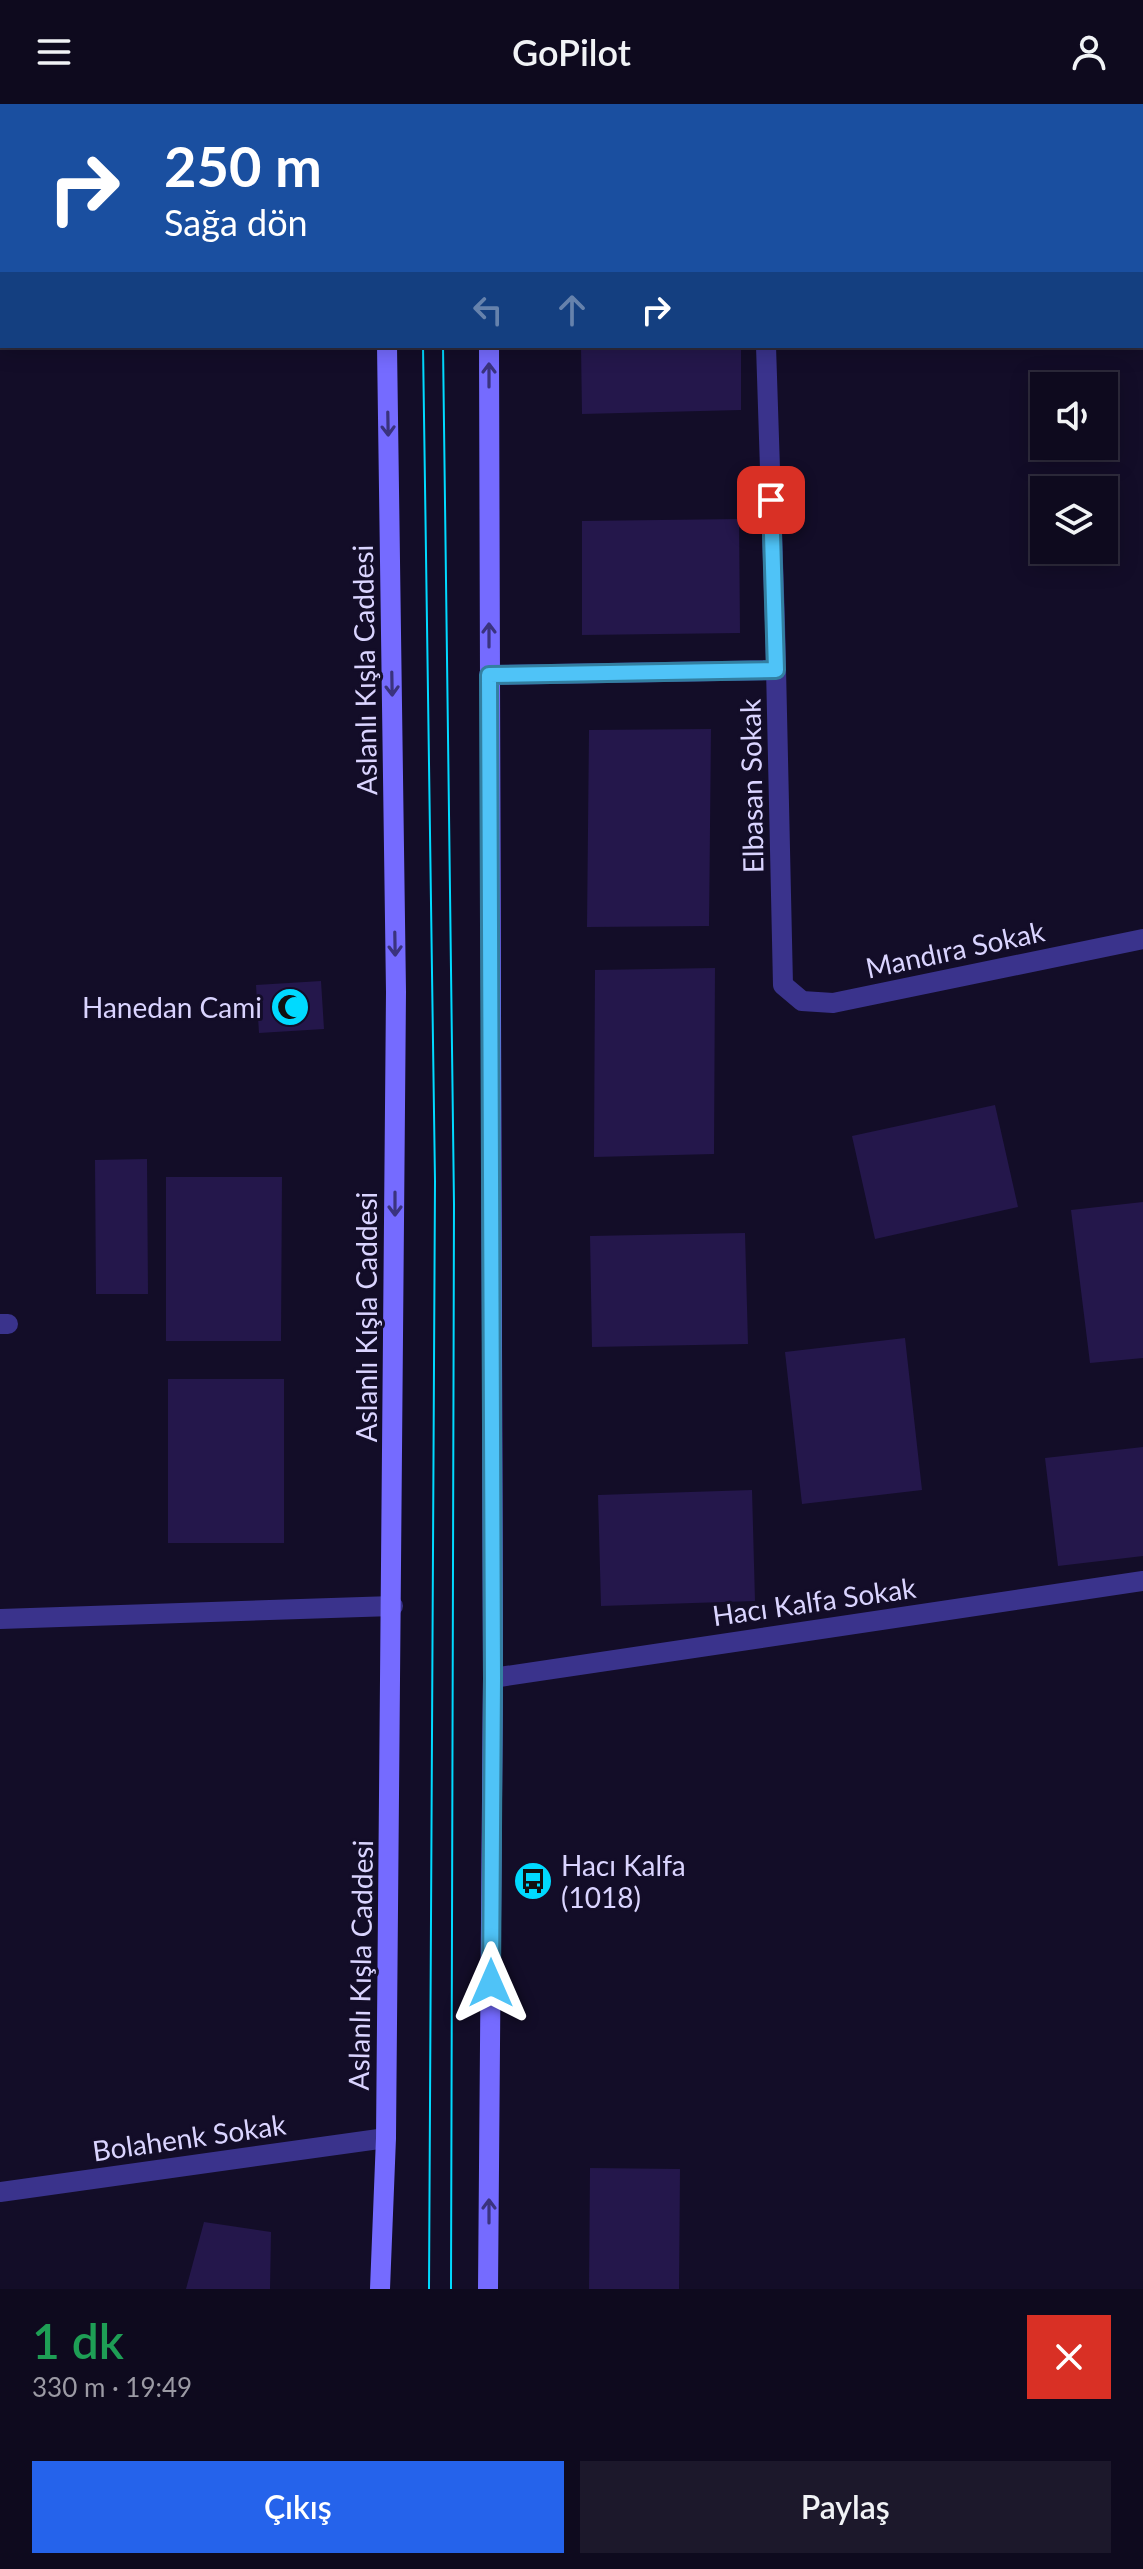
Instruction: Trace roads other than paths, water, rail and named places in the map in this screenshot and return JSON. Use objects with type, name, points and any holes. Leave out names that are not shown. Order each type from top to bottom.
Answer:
[{"type":"main road","name":"Aslanlı Kışla Caddesi","points":[[380,2289],[386,2138],[393,1606],[396,992],[387,348]]},
{"type":"main road","points":[[488,2289],[493,1678],[489,348]]},
{"type":"street","name":"Elbasan Sokak","points":[[766,348],[783,985]]},
{"type":"street","points":[[489,675],[776,670]]},
{"type":"street","name":"Mandıra Sokak","points":[[783,985],[802,1001],[833,1003],[1143,939]]},
{"type":"street","name":"Hacı Kalfa Sokak","points":[[493,1678],[1143,1581]]},
{"type":"street","points":[[0,1619],[393,1606]]},
{"type":"street","name":"Bolahenk Sokak","points":[[0,2192],[386,2138]]},
{"type":"tram line","points":[[423,348],[435,1181],[429,2289]]},
{"type":"tram line","points":[[443,348],[454,1204],[451,2289]]},
{"type":"place","name":"Hanedan Cami","points":[[290,1007]]},
{"type":"place","name":"Hacı Kalfa (1018)","points":[[533,1881]]}]
